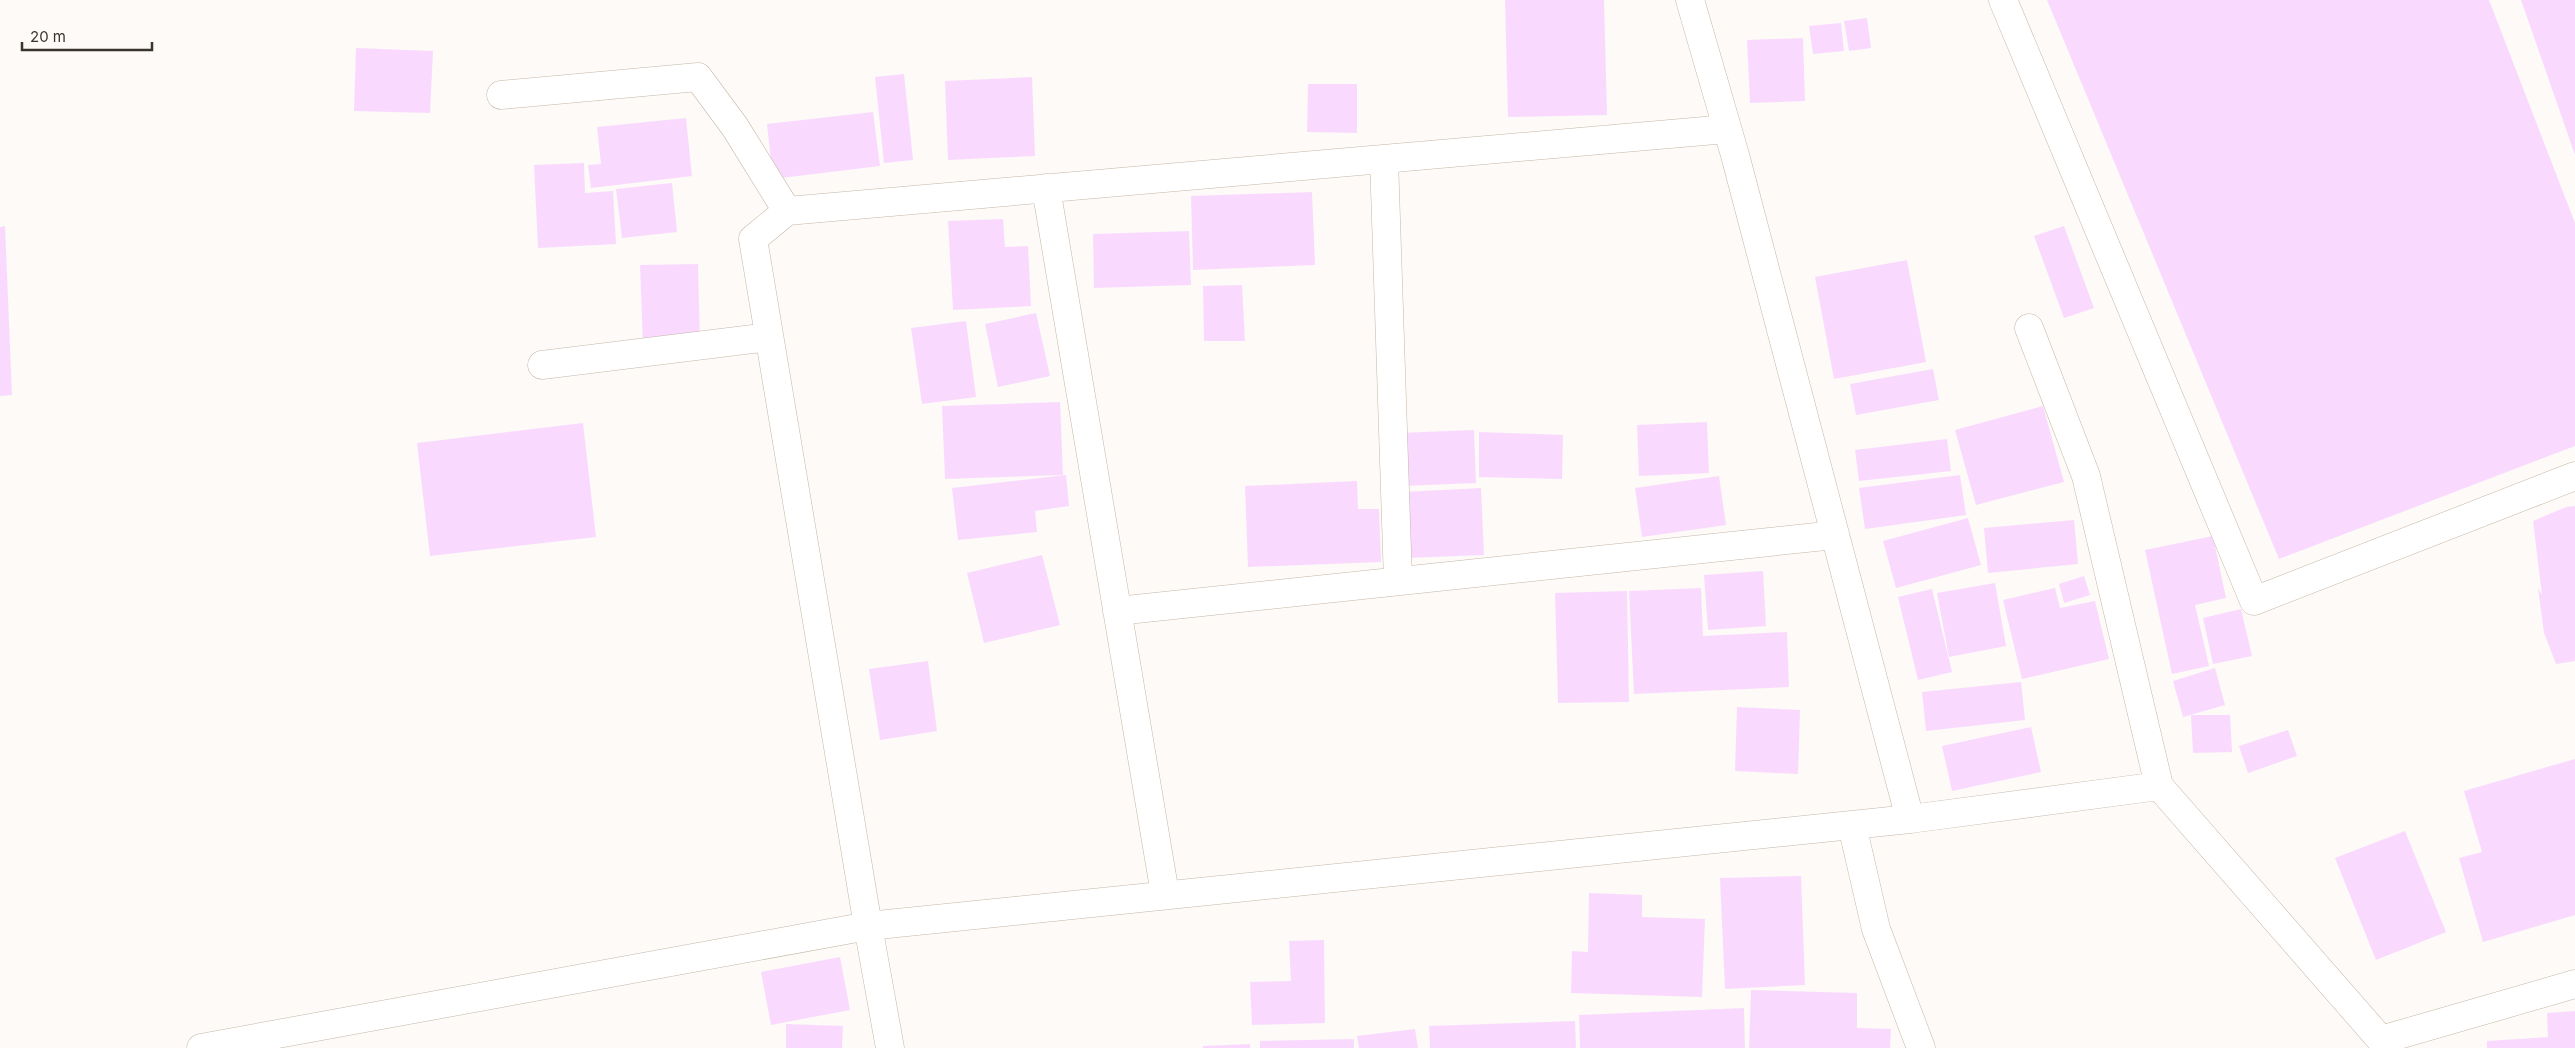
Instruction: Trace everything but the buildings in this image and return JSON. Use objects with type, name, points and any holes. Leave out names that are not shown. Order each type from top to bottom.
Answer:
[{"type":"street","points":[[1690,0],[1727,129],[1910,819]]},
{"type":"street","points":[[2003,0],[2254,601],[2575,476]]},
{"type":"street","points":[[501,95],[698,77],[735,127],[787,211]]},
{"type":"street","points":[[890,1048],[753,239],[787,211],[1727,129]]},
{"type":"street","points":[[1384,159],[1398,581]]},
{"type":"street","points":[[1046,188],[1165,894]]},
{"type":"street","points":[[2029,328],[2086,476],[2159,786],[2384,1044],[2575,984]]},
{"type":"street","points":[[542,365],[769,337]]},
{"type":"street","points":[[1117,610],[1835,535]]},
{"type":"street","points":[[201,1048],[868,926],[1910,819],[2159,786]]},
{"type":"street","points":[[1852,825],[1876,929],[1921,1048]]}]
